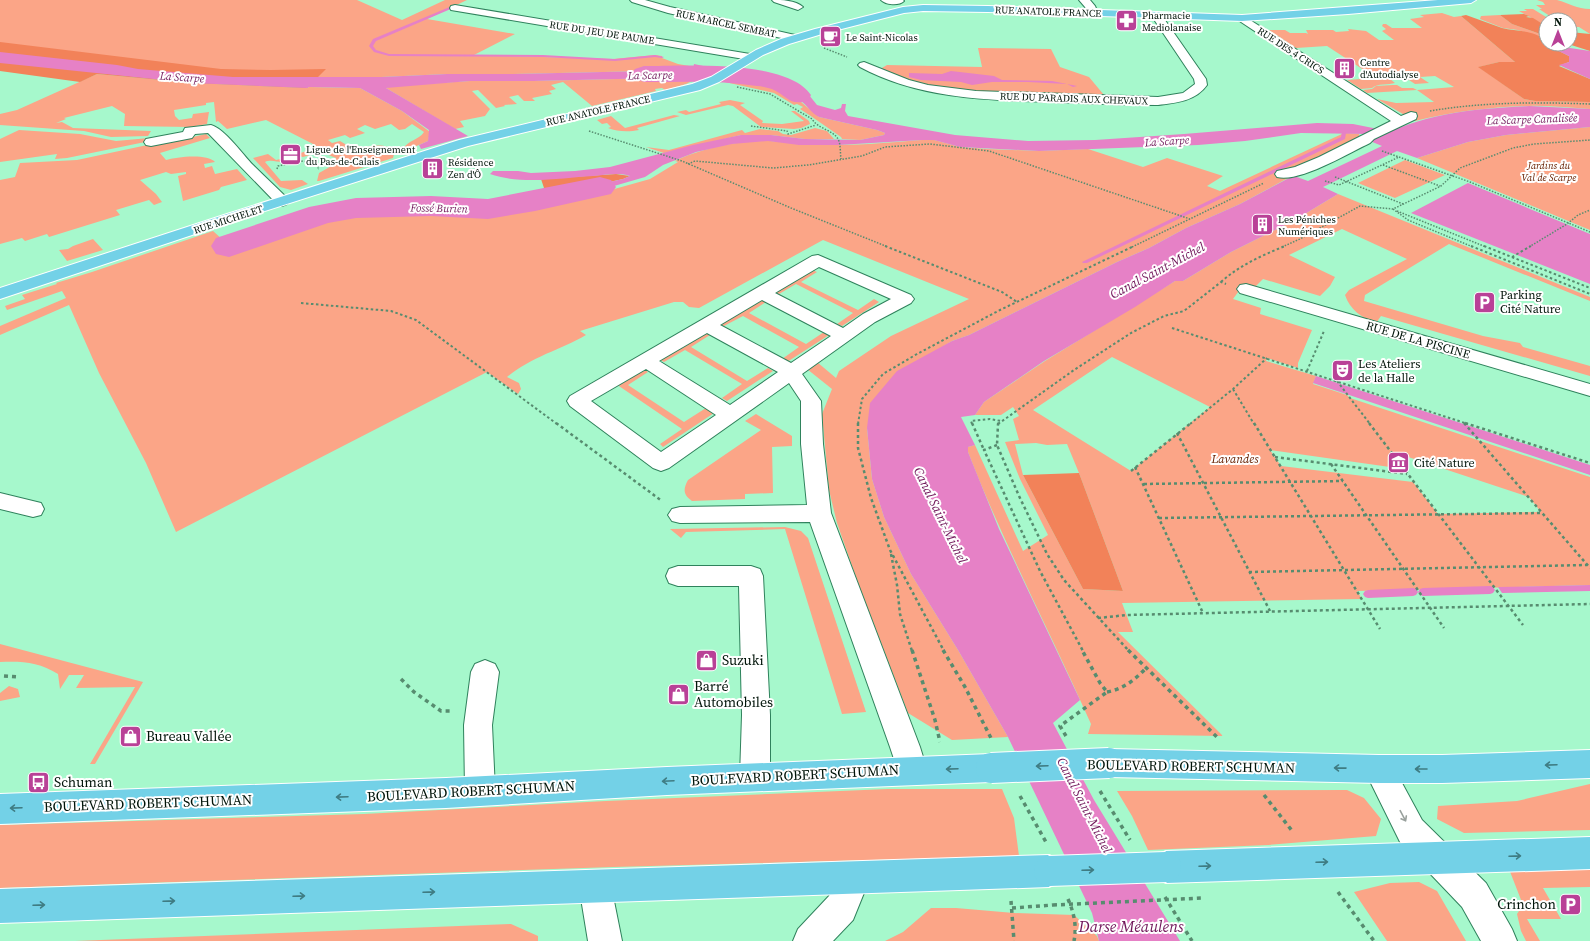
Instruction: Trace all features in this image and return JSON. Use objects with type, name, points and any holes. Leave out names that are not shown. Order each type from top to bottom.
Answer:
[{"type":"main road","name":"RUE ANATOLE FRANCE","points":[[456,145],[696,87],[716,80],[750,57],[795,38],[901,4],[929,8],[1242,18],[1356,11],[1471,0]]},
{"type":"main road","name":"RUE MICHELET","points":[[0,294],[456,145]]},
{"type":"main road","name":"BOULEVARD ROBERT SCHUMAN","points":[[0,809],[446,793],[480,790],[912,770],[992,754],[1103,775],[1244,767],[1442,769],[1590,764]]},
{"type":"main road","points":[[0,906],[1007,873],[1054,870],[1165,881],[1315,862],[1590,853]]},
{"type":"street","name":"RUE MARCEL SEMBAT","points":[[635,0],[676,12],[795,38]]},
{"type":"street","points":[[777,0],[798,6]]},
{"type":"street","points":[[886,0],[901,4]]},
{"type":"street","points":[[1084,0],[1090,6],[1093,13]]},
{"type":"street","name":"RUE DU JEU DE PAUME","points":[[455,8],[750,57]]},
{"type":"street","name":"RUE DU PARADIS AUX CHEVAUX","points":[[864,65],[875,72],[907,83],[949,91],[979,94],[1158,101],[1179,99],[1190,96],[1201,85],[1200,79],[1156,15]]},
{"type":"street","name":"RUE DES 4 CRICS","points":[[1242,18],[1400,121]]},
{"type":"street","points":[[1290,173],[1367,142],[1383,130],[1409,118],[1412,115]]},
{"type":"street","points":[[151,142],[188,136],[191,131],[211,129],[282,201]]},
{"type":"street","points":[[1290,173],[1316,176]]},
{"type":"street","points":[[818,260],[906,299],[869,318],[843,335],[661,463],[577,401],[708,325],[762,293],[818,260]]},
{"type":"street","name":"RUE DE LA PISCINE","points":[[1246,289],[1590,390]]},
{"type":"street","points":[[762,293],[843,335]]},
{"type":"street","points":[[708,325],[790,372],[811,401],[812,444],[819,512],[906,747],[912,770]]},
{"type":"street","points":[[646,361],[730,414]]},
{"type":"street","points":[[0,501],[33,509]]},
{"type":"street","points":[[680,514],[819,512]]},
{"type":"street","points":[[678,576],[751,576],[756,715],[754,777]]},
{"type":"street","points":[[480,790],[478,725],[484,672]]},
{"type":"street","points":[[1379,769],[1411,831],[1474,895],[1500,941]]},
{"type":"street","points":[[1474,895],[1472,871],[1476,857]]},
{"type":"street","points":[[810,941],[841,908],[854,878]]},
{"type":"street","points":[[595,886],[605,941]]},
{"type":"path","points":[[795,38],[849,57],[864,65]]},
{"type":"path","points":[[716,80],[770,94],[812,119],[816,125],[829,131],[838,139],[841,159]]},
{"type":"path","points":[[1412,115],[1484,103],[1590,104]]},
{"type":"path","points":[[565,118],[571,125],[641,149],[659,153],[688,164],[791,208],[1002,292],[1017,303]]},
{"type":"path","points":[[751,126],[782,129],[787,131],[788,134],[816,125]]},
{"type":"path","points":[[1393,209],[1441,186],[1460,168],[1513,148],[1534,144],[1590,140]]},
{"type":"path","points":[[688,164],[695,161],[701,161],[773,168],[808,165],[862,156],[885,147],[930,144],[989,151],[1191,219]]},
{"type":"path","points":[[1391,154],[1452,175],[1590,232]]},
{"type":"path","points":[[1332,183],[1339,185],[1348,182],[1400,156]]},
{"type":"path","points":[[276,171],[278,166],[300,161],[315,163],[319,168],[316,172]]},
{"type":"path","points":[[1383,164],[1441,186]]},
{"type":"path","points":[[992,754],[965,686],[943,649],[890,550],[871,498],[858,448],[858,423],[862,399],[883,374],[917,354],[1017,303],[1290,173]]},
{"type":"path","points":[[1342,180],[1403,204]]},
{"type":"path","points":[[1107,692],[1100,683],[1040,571],[971,421],[990,419],[1000,421],[1012,415],[1074,370],[1131,333],[1164,316],[1184,312],[1234,270],[1300,239],[1360,206],[1393,209],[1590,288]]},
{"type":"path","points":[[1393,209],[1408,220],[1590,294]]},
{"type":"path","points":[[1512,257],[1568,223],[1578,215],[1590,210]]},
{"type":"path","points":[[1221,282],[1246,289]]},
{"type":"path","points":[[301,303],[392,311],[416,320],[680,514]]},
{"type":"path","points":[[1307,371],[1331,314]]},
{"type":"path","points":[[1172,328],[1590,463]]},
{"type":"path","points":[[1131,471],[1233,389],[1267,358]]},
{"type":"path","points":[[1337,381],[1523,626]]},
{"type":"path","points":[[1233,389],[1380,629]]},
{"type":"path","points":[[1000,421],[998,424],[997,445],[1018,496],[1048,554],[1064,580],[1146,668],[1219,739]]},
{"type":"path","points":[[1463,422],[1590,568]]},
{"type":"path","points":[[1177,433],[1270,612]]},
{"type":"path","points":[[984,450],[997,445]]},
{"type":"path","points":[[1275,457],[1408,474]]},
{"type":"path","points":[[1331,464],[1444,628]]},
{"type":"path","points":[[1135,467],[1203,613]]},
{"type":"path","points":[[1144,484],[1343,481]]},
{"type":"path","points":[[1159,518],[1541,512]]},
{"type":"path","points":[[890,550],[897,585],[900,614],[935,720],[942,748]]},
{"type":"path","points":[[1249,572],[1587,565]]},
{"type":"path","points":[[1098,618],[1127,615],[1590,604]]},
{"type":"path","points":[[1068,740],[1060,726],[1107,692],[1119,691],[1139,676],[1146,668]]},
{"type":"path","points":[[4,676],[18,677]]},
{"type":"path","points":[[401,679],[414,692],[441,711],[479,713]]},
{"type":"path","points":[[1244,767],[1374,941]]},
{"type":"path","points":[[1103,775],[1134,847]]},
{"type":"path","points":[[1017,791],[1074,915],[1076,933],[1074,941]]},
{"type":"path","points":[[1007,873],[1012,908],[1014,941]]},
{"type":"path","points":[[1165,881],[1192,941]]},
{"type":"path","points":[[1012,908],[1203,898]]},
{"type":"green space","points":[[0,0],[357,0],[402,20],[445,0],[467,0],[427,19],[515,34],[474,55],[613,59],[655,55],[662,56],[662,58],[678,64],[695,67],[693,70],[447,74],[381,77],[365,83],[0,59]]},
{"type":"green space","points":[[1537,0],[1557,0],[1577,7],[1590,9],[1590,34],[1578,27],[1578,12],[1544,12],[1536,5],[1545,5],[1543,2]]},
{"type":"green space","points":[[1524,9],[1533,9],[1538,12],[1538,22],[1519,11],[1527,11]]},
{"type":"green space","points":[[1442,13],[1454,17],[1461,16],[1515,62],[1499,62],[1479,67],[1524,99],[1535,101],[1590,102],[1590,109],[1528,106],[1485,109],[1415,121],[1377,99],[1396,103],[1434,102],[1417,90],[1454,87],[1435,76],[1420,77],[1429,83],[1415,84],[1406,78],[1390,79],[1395,83],[1361,89],[1347,80],[1376,78],[1327,46],[1296,48],[1269,30],[1285,30],[1290,33],[1308,34],[1306,30],[1333,30],[1336,32],[1349,31],[1348,29],[1366,31],[1379,40],[1394,40],[1382,31],[1386,29],[1382,26],[1383,24],[1386,24],[1392,28],[1422,28],[1410,19],[1424,17],[1420,15]]},
{"type":"green space","points":[[1500,15],[1512,24],[1538,33],[1538,36],[1518,30],[1503,28],[1480,19],[1481,16]]},
{"type":"green space","points":[[978,48],[1051,49],[1060,67],[1089,77],[1104,95],[1106,100],[949,91],[875,72],[887,65],[982,67]]},
{"type":"green space","points":[[97,74],[192,83],[307,88],[360,88],[402,111],[430,132],[428,141],[405,151],[403,149],[405,146],[422,135],[424,132],[412,124],[405,129],[399,130],[391,124],[375,129],[365,125],[357,129],[365,133],[350,138],[345,135],[328,140],[332,143],[340,141],[350,147],[357,145],[362,148],[385,146],[398,153],[394,154],[393,158],[317,181],[319,173],[335,164],[336,158],[321,152],[303,157],[294,155],[310,150],[315,145],[266,120],[227,129],[218,121],[216,122],[214,102],[206,103],[206,105],[174,110],[175,116],[179,120],[192,118],[193,114],[209,112],[207,124],[190,127],[124,126],[125,114],[112,106],[64,118],[66,119],[56,123],[62,122],[73,128],[151,131],[148,136],[111,137],[84,131],[0,125],[0,114],[17,110]]},
{"type":"green space","points":[[700,77],[686,84],[665,90],[662,88],[655,89],[656,91],[592,106],[563,82],[551,85],[556,89],[549,91],[552,94],[532,98],[535,101],[524,101],[518,95],[509,97],[517,104],[504,105],[505,106],[496,108],[478,90],[472,91],[490,109],[485,116],[460,121],[464,127],[455,129],[386,88],[392,86],[470,81]]},
{"type":"green space","points":[[729,79],[775,88],[801,102],[819,117],[885,133],[884,135],[860,140],[842,139],[800,109],[803,107],[797,104],[794,105],[774,93],[725,82]]},
{"type":"green space","points":[[1397,85],[1402,88],[1413,88],[1417,90],[1367,93],[1363,90],[1372,89],[1376,86]]},
{"type":"green space","points":[[730,100],[745,103],[740,105],[763,121],[762,123],[782,124],[804,121],[791,111],[795,111],[809,121],[810,124],[794,129],[761,127],[733,106],[728,105],[686,115],[677,112],[686,110],[689,112],[721,104],[719,102]]},
{"type":"green space","points":[[674,115],[680,116],[637,128],[639,130],[631,131],[620,131],[608,128],[611,127],[607,123],[602,124],[597,120],[611,116],[625,128]]},
{"type":"green space","name":"Jardins du Val de Scarpe","points":[[1590,127],[1590,230],[1417,158],[1468,142],[1506,135]]},
{"type":"green space","points":[[815,128],[827,131],[834,139],[805,139],[771,135],[741,135],[664,153],[646,147],[669,150],[742,130],[745,133],[760,129],[778,131],[783,134],[791,135]]},
{"type":"green space","points":[[19,130],[80,134],[116,141],[149,138],[150,141],[67,158],[55,159],[57,154],[0,162],[0,139]]},
{"type":"green space","points":[[1344,133],[1359,134],[1360,139],[1240,204],[1186,228],[1149,248],[1117,262],[969,335],[952,341],[927,356],[867,428],[872,479],[884,517],[911,574],[958,650],[1008,737],[952,740],[908,713],[858,583],[837,523],[829,490],[822,414],[832,389],[807,369],[817,362],[836,378],[839,371],[891,336],[969,299],[823,240],[699,308],[689,307],[683,302],[674,302],[580,331],[586,335],[526,364],[507,377],[519,383],[521,389],[518,394],[487,372],[176,532],[146,463],[99,373],[69,305],[0,335],[0,326],[66,298],[62,291],[7,310],[5,306],[25,299],[22,295],[213,231],[232,248],[322,216],[353,210],[409,208],[475,212],[504,211],[583,195],[586,197],[650,179],[678,162],[675,161],[708,149],[734,143],[770,141],[820,145],[848,145],[934,140],[960,147],[987,149],[1039,151],[1088,149],[1143,167],[1167,158],[1223,176],[1207,186],[1220,191]]},
{"type":"green space","points":[[206,134],[210,138],[160,153],[166,160],[191,156],[205,157],[215,162],[204,164],[205,168],[212,166],[215,174],[237,169],[247,180],[221,187],[219,190],[183,201],[178,176],[186,174],[186,172],[171,174],[166,172],[140,180],[156,194],[162,202],[154,205],[149,200],[116,210],[120,215],[49,237],[47,234],[25,241],[22,238],[0,244],[0,180],[15,177],[20,163],[77,160],[152,144],[154,146]]},
{"type":"green space","points":[[268,154],[276,160],[289,157],[285,162],[265,162],[281,181],[302,180],[308,184],[291,190],[280,187],[253,158]]},
{"type":"green space","points":[[1405,160],[1445,175],[1395,198],[1358,183]]},
{"type":"green space","name":"Lavandes","points":[[1338,194],[1590,297],[1590,301],[1449,244],[1365,295],[1364,301],[1483,336],[1520,343],[1523,347],[1590,366],[1590,376],[1381,316],[1376,323],[1366,318],[1353,309],[1345,295],[1349,290],[1407,259],[1342,229],[1289,255],[1335,277],[1330,286],[1320,296],[1263,279],[1255,287],[1244,284],[1233,299],[1261,308],[1260,314],[1312,330],[1298,363],[1298,368],[1267,358],[1266,361],[1316,376],[1313,384],[1347,395],[1350,398],[1590,477],[1590,585],[1357,591],[1362,599],[1122,603],[1133,632],[1118,632],[1223,736],[1088,734],[1091,724],[1012,555],[968,452],[968,447],[975,445],[1023,551],[1048,535],[1020,479],[1005,442],[1019,440],[1013,419],[1019,416],[1013,407],[1001,415],[975,415],[984,402],[1045,361],[1175,281],[1183,281],[1231,252],[1293,221]],"holes":[[[1112,357],[1210,407],[1131,471],[1033,410]],[[1015,444],[1067,444],[1123,591],[1083,589],[1023,475]],[[1270,450],[1404,469],[1390,451],[1529,497],[1541,512],[1438,514],[1413,482],[1281,466]]]},
{"type":"green space","points":[[93,239],[103,250],[67,261],[59,250],[68,249]]},
{"type":"green space","points":[[812,270],[817,272],[801,282],[858,310],[874,299],[879,302],[842,326],[837,324],[853,313],[796,284],[779,294],[774,292]]},
{"type":"green space","points":[[761,300],[766,302],[749,313],[806,344],[824,332],[829,335],[787,362],[782,359],[799,347],[743,316],[724,326],[719,324]]},
{"type":"green space","points":[[705,332],[710,335],[691,347],[747,381],[768,368],[773,371],[727,401],[722,398],[742,384],[685,350],[664,362],[659,359]]},
{"type":"green space","points":[[643,368],[648,372],[628,385],[684,422],[706,408],[714,413],[663,447],[660,444],[682,429],[616,384]]},
{"type":"green space","points":[[756,414],[792,436],[792,446],[772,447],[773,493],[745,494],[745,499],[692,501],[689,499],[685,494],[685,486],[688,480],[761,430],[745,421]]},
{"type":"green space","points":[[785,527],[801,531],[808,538],[866,712],[842,714],[785,529],[686,532],[681,538],[670,529]]},
{"type":"green space","points":[[0,644],[143,682],[95,764],[90,764],[135,687],[76,688],[84,675],[69,675],[60,689],[58,674],[51,670],[30,663],[0,662]]},
{"type":"green space","points":[[9,686],[18,689],[20,697],[0,701],[0,693]]},
{"type":"green space","points":[[1590,784],[1590,830],[1464,833],[1437,819],[1438,806],[1517,801]]},
{"type":"green space","points":[[888,789],[1002,789],[1014,818],[1019,856],[613,867],[0,888],[0,825],[364,814],[606,801]]},
{"type":"green space","points":[[1347,790],[1364,798],[1381,819],[1376,836],[1268,845],[1148,850],[1132,816],[1117,791]]},
{"type":"green space","points":[[1590,866],[1590,887],[1543,888],[1561,919],[1527,919],[1540,941],[1526,941],[1521,931],[1517,914],[1523,905],[1509,869]]},
{"type":"green space","points":[[1419,882],[1437,891],[1466,941],[1387,941],[1354,892],[1390,883]]},
{"type":"green space","points":[[931,908],[956,908],[1014,913],[1074,915],[1097,936],[1099,941],[885,941],[903,932]]},
{"type":"green space","points":[[511,924],[538,936],[538,941],[75,941]]},
{"type":"shaded area","points":[[1524,14],[1529,16],[1526,17],[1533,18],[1538,21],[1538,33],[1512,24],[1500,15]]},
{"type":"shaded area","points":[[1466,15],[1502,28],[1538,35],[1538,52],[1561,52],[1569,56],[1569,62],[1559,66],[1590,79],[1590,102],[1535,101],[1524,99],[1478,67],[1499,62],[1515,62],[1461,16]]},
{"type":"shaded area","points":[[1578,33],[1590,34],[1590,51],[1578,47]]},
{"type":"shaded area","points":[[0,42],[221,69],[326,69],[307,88],[192,83],[97,74],[80,82],[0,71]]},
{"type":"shaded area","points":[[616,174],[630,176],[535,201],[544,188],[541,179]]},
{"type":"shaded area","points":[[1079,473],[1123,591],[1083,589],[1023,475]]},
{"type":"water","points":[[1578,49],[1590,51],[1590,79],[1559,65],[1569,62],[1569,56],[1561,52],[1578,52]]},
{"type":"water","points":[[0,52],[117,65],[138,69],[233,77],[381,77],[447,74],[693,70],[694,64],[717,69],[704,77],[470,81],[386,88],[468,136],[421,149],[419,145],[428,141],[429,130],[402,111],[360,88],[307,88],[192,83],[0,63]]},
{"type":"water","points":[[743,70],[790,82],[809,95],[817,105],[835,110],[841,108],[842,104],[846,104],[845,111],[848,116],[955,135],[1028,141],[1095,140],[1317,123],[1353,124],[1378,129],[1367,134],[1301,133],[1245,141],[1198,145],[1039,151],[960,147],[934,140],[838,145],[799,145],[768,141],[732,144],[696,152],[663,165],[645,177],[583,195],[535,205],[504,211],[475,212],[409,208],[353,210],[322,216],[231,248],[227,244],[284,225],[288,222],[326,212],[356,207],[431,206],[488,209],[535,201],[630,176],[612,174],[528,180],[490,174],[493,171],[518,171],[531,173],[575,171],[610,167],[693,145],[741,135],[771,135],[805,139],[860,140],[884,135],[885,133],[819,117],[801,101],[783,92],[757,84],[729,79]]},
{"type":"water","points":[[951,71],[994,76],[1002,80],[1052,81],[1067,84],[992,82],[972,85],[961,82],[921,80],[909,77],[909,73],[942,74]]},
{"type":"water","points":[[1529,106],[1590,109],[1590,127],[1506,135],[1468,142],[1417,158],[1397,151],[1323,187],[1338,194],[1293,221],[1231,252],[1183,281],[1175,281],[1135,307],[1044,361],[984,402],[975,415],[961,417],[975,445],[968,447],[968,452],[999,529],[1080,700],[1053,723],[1094,800],[1180,941],[1099,941],[1092,913],[1008,737],[958,650],[911,574],[884,517],[872,479],[867,428],[870,403],[897,371],[952,341],[969,335],[1117,262],[1149,248],[1186,228],[1240,204],[1289,178],[1294,176],[1308,181],[1382,146],[1370,141],[1409,124],[1428,118],[1467,111]]},
{"type":"water","points":[[1468,183],[1590,234],[1590,284],[1411,213]]},
{"type":"water","points":[[1316,376],[1590,465],[1590,475],[1313,383]]},
{"type":"water","points":[[1590,585],[1590,591],[1502,593],[1498,587]]},
{"type":"waterway","points":[[452,7],[374,40],[371,46],[375,51],[389,55],[543,56],[615,60],[655,56],[662,57]]},
{"type":"waterway","name":"La Scarpe","points":[[644,74],[719,74],[758,78],[782,84],[798,95]]},
{"type":"waterway","points":[[1085,262],[1343,138],[1344,133]]},
{"type":"waterway","name":"Fossé Burien","points":[[229,246],[321,214],[356,208],[431,206],[488,209],[535,201],[600,187]]},
{"type":"waterway","points":[[1423,592],[1490,590]]},
{"type":"waterway","points":[[1368,594],[1413,592]]},
{"type":"place","name":"Pharmacie Mediolanaise","points":[[1126,21]]},
{"type":"place","name":"Le Saint-Nicolas","points":[[831,37]]},
{"type":"place","name":"Centre d'Autodialyse","points":[[1345,68]]},
{"type":"place","name":"Ligue de l'Enseignement du Pas-de-Calais","points":[[290,155]]},
{"type":"place","name":"Résidence Zen d'Ô","points":[[432,168]]},
{"type":"place","name":"Les Péniches Numériques","points":[[1262,225]]},
{"type":"place","name":"Parking Cité Nature","points":[[1485,302]]},
{"type":"place","name":"Les Ateliers de la Halle","points":[[1342,371]]},
{"type":"place","name":"Cité Nature","points":[[1399,463]]},
{"type":"place","name":"Suzuki","points":[[707,660]]},
{"type":"place","name":"Barré Automobiles","points":[[678,694]]},
{"type":"place","name":"Bureau Vallée","points":[[130,736]]},
{"type":"place","name":"Schuman","points":[[38,782]]},
{"type":"place","name":"Crinchon","points":[[1571,904]]},
{"type":"water label","name":"La Scarpe Canalisée","points":[[1532,119]]},
{"type":"water label","name":"Canal Saint-Michel","points":[[1157,270]]},
{"type":"water label","name":"Canal Saint-Michel","points":[[941,515]]},
{"type":"water label","name":"Canal Saint-Michel","points":[[1085,805]]},
{"type":"water label","name":"Darse Méaulens","points":[[1131,926]]}]
